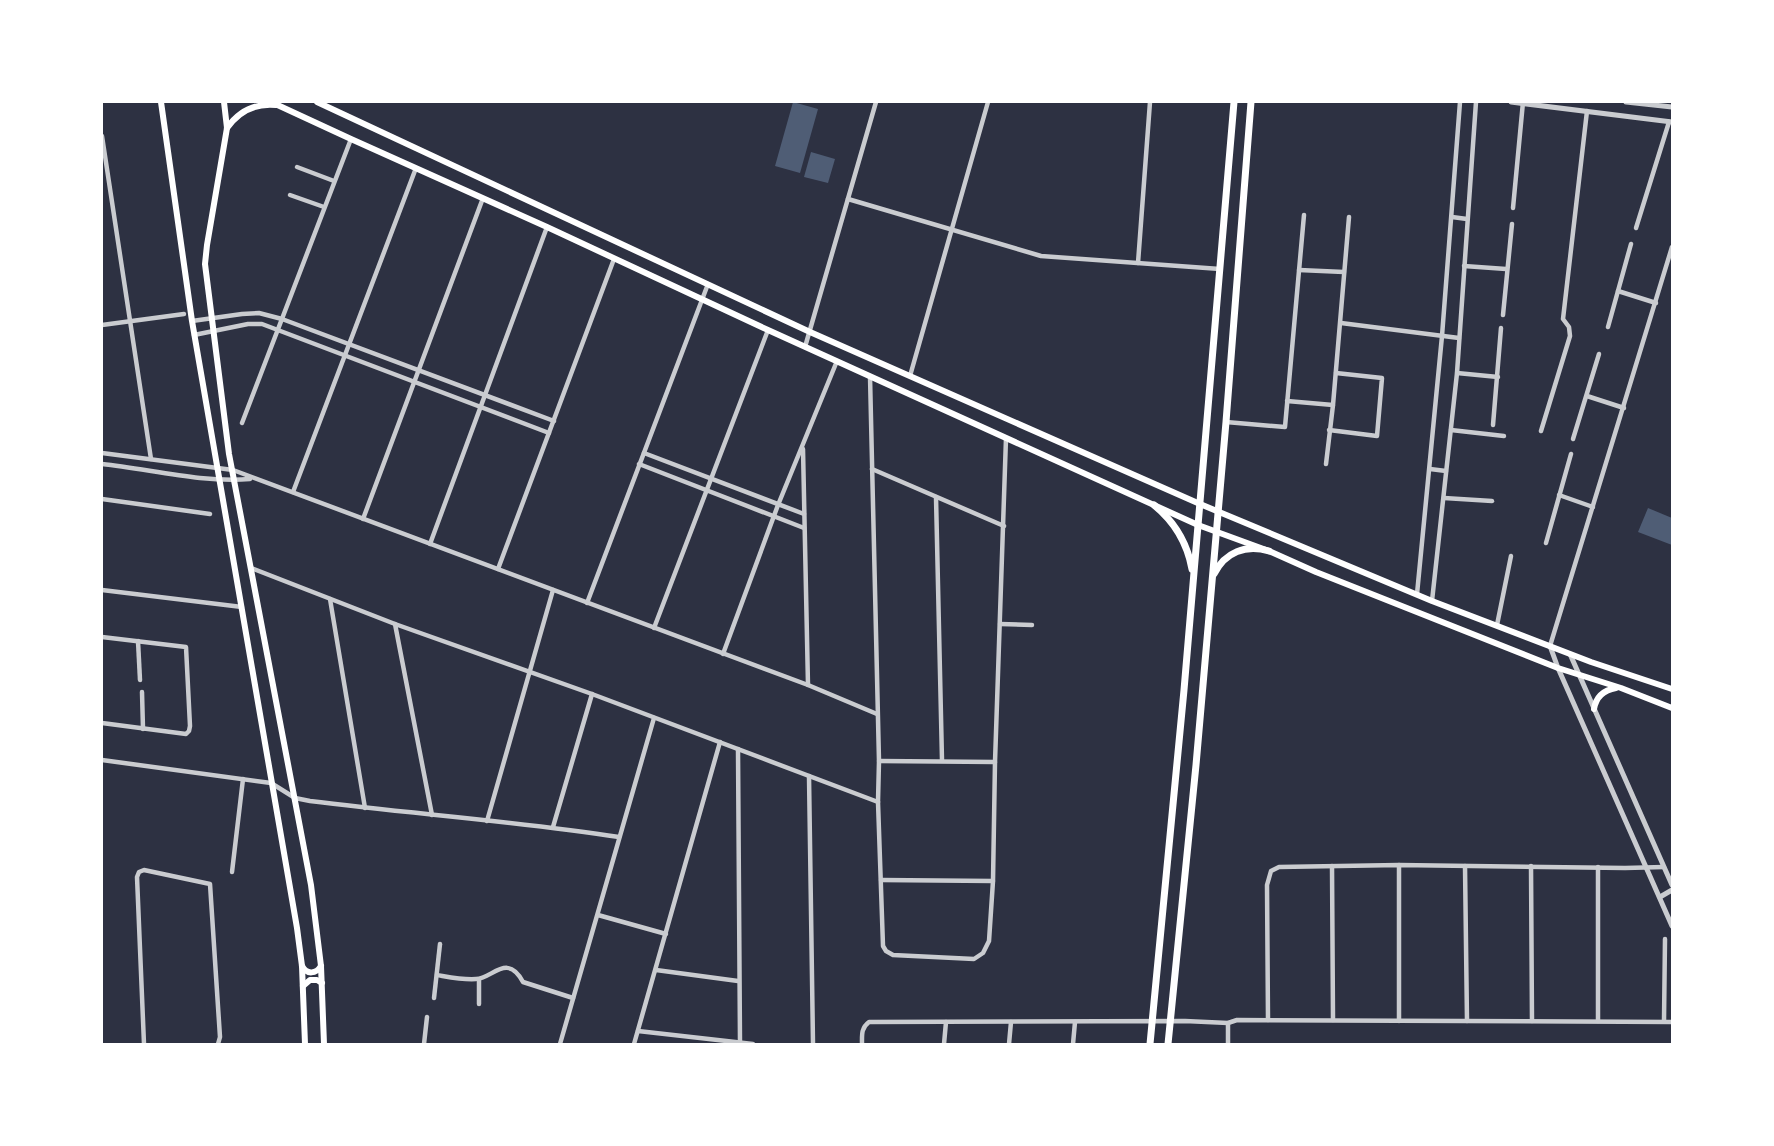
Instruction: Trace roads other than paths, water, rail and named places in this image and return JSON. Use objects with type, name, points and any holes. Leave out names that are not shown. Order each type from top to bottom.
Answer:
[{"type":"main road","points":[[161,102],[194,335],[295,915],[302,966],[305,1045]]},
{"type":"main road","points":[[224,102],[227,128],[205,264],[233,470],[311,886],[321,966],[324,1045]]},
{"type":"main road","points":[[271,102],[1198,525],[1558,668],[1672,708]]},
{"type":"main road","points":[[317,102],[810,332],[1200,504],[1432,601],[1570,654],[1672,689]]},
{"type":"main road","points":[[1150,1045],[1193,588],[1234,102]]},
{"type":"main road","points":[[1168,1045],[1219,512],[1251,102]]},
{"type":"main road","points":[[227,128],[236,117],[248,109],[279,105]]},
{"type":"main road","points":[[1154,505],[1171,520],[1183,539],[1190,558],[1193,588]]},
{"type":"main road","points":[[1212,581],[1224,559],[1236,552],[1249,548],[1269,551]]},
{"type":"main road","points":[[1594,709],[1603,692],[1621,688]]},
{"type":"main road","points":[[302,966],[311,972],[317,971],[321,966]]},
{"type":"main road","points":[[303,986],[310,979],[322,983]]},
{"type":"street","points":[[805,347],[876,102]]},
{"type":"street","points":[[910,376],[988,102]]},
{"type":"street","points":[[1138,263],[1150,102]]},
{"type":"street","points":[[1417,594],[1442,336],[1460,102]]},
{"type":"street","points":[[1432,601],[1457,373],[1476,102]]},
{"type":"street","points":[[1511,102],[1671,122],[1636,228]]},
{"type":"street","points":[[1513,208],[1523,102]]},
{"type":"street","points":[[1626,102],[1672,107]]},
{"type":"street","points":[[1541,431],[1570,336],[1563,319],[1587,111]]},
{"type":"street","points":[[102,136],[151,459]]},
{"type":"street","points":[[242,423],[351,139]]},
{"type":"street","points":[[298,167],[334,181]]},
{"type":"street","points":[[293,492],[416,168]]},
{"type":"street","points":[[290,195],[324,207]]},
{"type":"street","points":[[363,519],[483,198]]},
{"type":"street","points":[[848,199],[1041,256],[1220,270]]},
{"type":"street","points":[[1226,422],[1285,427],[1304,215]]},
{"type":"street","points":[[1326,464],[1334,405],[1349,217]]},
{"type":"street","points":[[1452,217],[1467,219]]},
{"type":"street","points":[[1503,315],[1511,224]]},
{"type":"street","points":[[430,544],[547,226]]},
{"type":"street","points":[[1608,327],[1631,244]]},
{"type":"street","points":[[1672,247],[1550,646],[1672,926]]},
{"type":"street","points":[[498,569],[614,258]]},
{"type":"street","points":[[1464,266],[1506,269]]},
{"type":"street","points":[[1299,270],[1344,272]]},
{"type":"street","points":[[587,603],[708,284]]},
{"type":"street","points":[[1618,290],[1656,303]]},
{"type":"street","points":[[192,321],[260,313],[282,319],[554,421]]},
{"type":"street","points":[[102,325],[184,314]]},
{"type":"street","points":[[194,335],[256,323],[549,433]]},
{"type":"street","points":[[1341,323],[1459,338]]},
{"type":"street","points":[[1493,425],[1501,328]]},
{"type":"street","points":[[654,628],[768,330]]},
{"type":"street","points":[[1573,439],[1599,354]]},
{"type":"street","points":[[723,654],[778,505],[838,361]]},
{"type":"street","points":[[1329,430],[1377,436],[1382,378],[1336,373]]},
{"type":"street","points":[[1457,373],[1498,377]]},
{"type":"street","points":[[870,376],[883,946],[893,955],[974,960],[984,953],[989,941],[1006,438]]},
{"type":"street","points":[[1587,396],[1624,408]]},
{"type":"street","points":[[1287,401],[1334,405]]},
{"type":"street","points":[[1451,430],[1504,436]]},
{"type":"street","points":[[803,445],[808,685]]},
{"type":"street","points":[[102,453],[233,470],[808,685],[877,714]]},
{"type":"street","points":[[644,453],[804,514]]},
{"type":"street","points":[[1546,543],[1571,454]]},
{"type":"street","points":[[124,456],[125,466]]},
{"type":"street","points":[[102,464],[219,479],[254,478]]},
{"type":"street","points":[[639,464],[804,528]]},
{"type":"street","points":[[872,469],[1004,526]]},
{"type":"street","points":[[1430,469],[1447,471]]},
{"type":"street","points":[[1559,495],[1593,507]]},
{"type":"street","points":[[936,497],[942,760]]},
{"type":"street","points":[[1444,498],[1492,501]]},
{"type":"street","points":[[102,499],[210,514]]},
{"type":"street","points":[[1497,625],[1511,556]]},
{"type":"street","points":[[251,568],[395,624],[592,694],[878,802]]},
{"type":"street","points":[[102,590],[242,607]]},
{"type":"street","points":[[487,821],[553,590]]},
{"type":"street","points":[[330,599],[365,808]]},
{"type":"street","points":[[395,624],[432,815]]},
{"type":"street","points":[[1000,624],[1031,625]]},
{"type":"street","points":[[102,636],[186,647],[189,731],[186,734],[102,723]]},
{"type":"street","points":[[138,641],[140,680]]},
{"type":"street","points":[[1570,654],[1672,888],[1660,897]]},
{"type":"street","points":[[142,692],[143,729]]},
{"type":"street","points":[[553,827],[592,694]]},
{"type":"street","points":[[560,1045],[654,718]]},
{"type":"street","points":[[635,1045],[720,742]]},
{"type":"street","points":[[738,749],[740,1043]]},
{"type":"street","points":[[102,760],[271,783],[295,798],[619,837]]},
{"type":"street","points":[[879,761],[995,762]]},
{"type":"street","points":[[809,776],[813,1045]]},
{"type":"street","points":[[232,872],[243,779]]},
{"type":"street","points":[[1399,865],[1399,1020]]},
{"type":"street","points":[[1332,866],[1333,1020]]},
{"type":"street","points":[[1465,866],[1467,1021]]},
{"type":"street","points":[[1531,866],[1532,1021]]},
{"type":"street","points":[[1268,1020],[1267,885],[1271,871],[1279,867],[1664,867]]},
{"type":"street","points":[[1598,867],[1598,1021]]},
{"type":"street","points":[[144,1045],[137,877],[139,872],[144,870],[210,884],[220,1037],[218,1045]]},
{"type":"street","points":[[881,880],[993,881]]},
{"type":"street","points":[[597,915],[666,934]]},
{"type":"street","points":[[1664,1021],[1665,939]]},
{"type":"street","points":[[434,999],[440,944]]},
{"type":"street","points":[[436,975],[479,980],[496,970],[513,970],[523,982],[573,998]]},
{"type":"street","points":[[656,970],[738,981]]},
{"type":"street","points":[[479,980],[479,1004]]},
{"type":"street","points":[[424,1045],[426,1017]]},
{"type":"street","points":[[862,1045],[862,1030],[869,1023],[1672,1021]]},
{"type":"street","points":[[944,1045],[946,1022]]},
{"type":"street","points":[[1009,1045],[1011,1022]]},
{"type":"street","points":[[1073,1045],[1075,1022]]},
{"type":"street","points":[[1228,1023],[1228,1045]]},
{"type":"street","points":[[638,1031],[753,1045]]},
{"type":"water","points":[[793,102],[818,109],[800,173],[775,166]]},
{"type":"water","points":[[811,152],[835,159],[828,183],[804,177]]},
{"type":"water","points":[[1648,508],[1672,518],[1672,545],[1638,532]]}]
